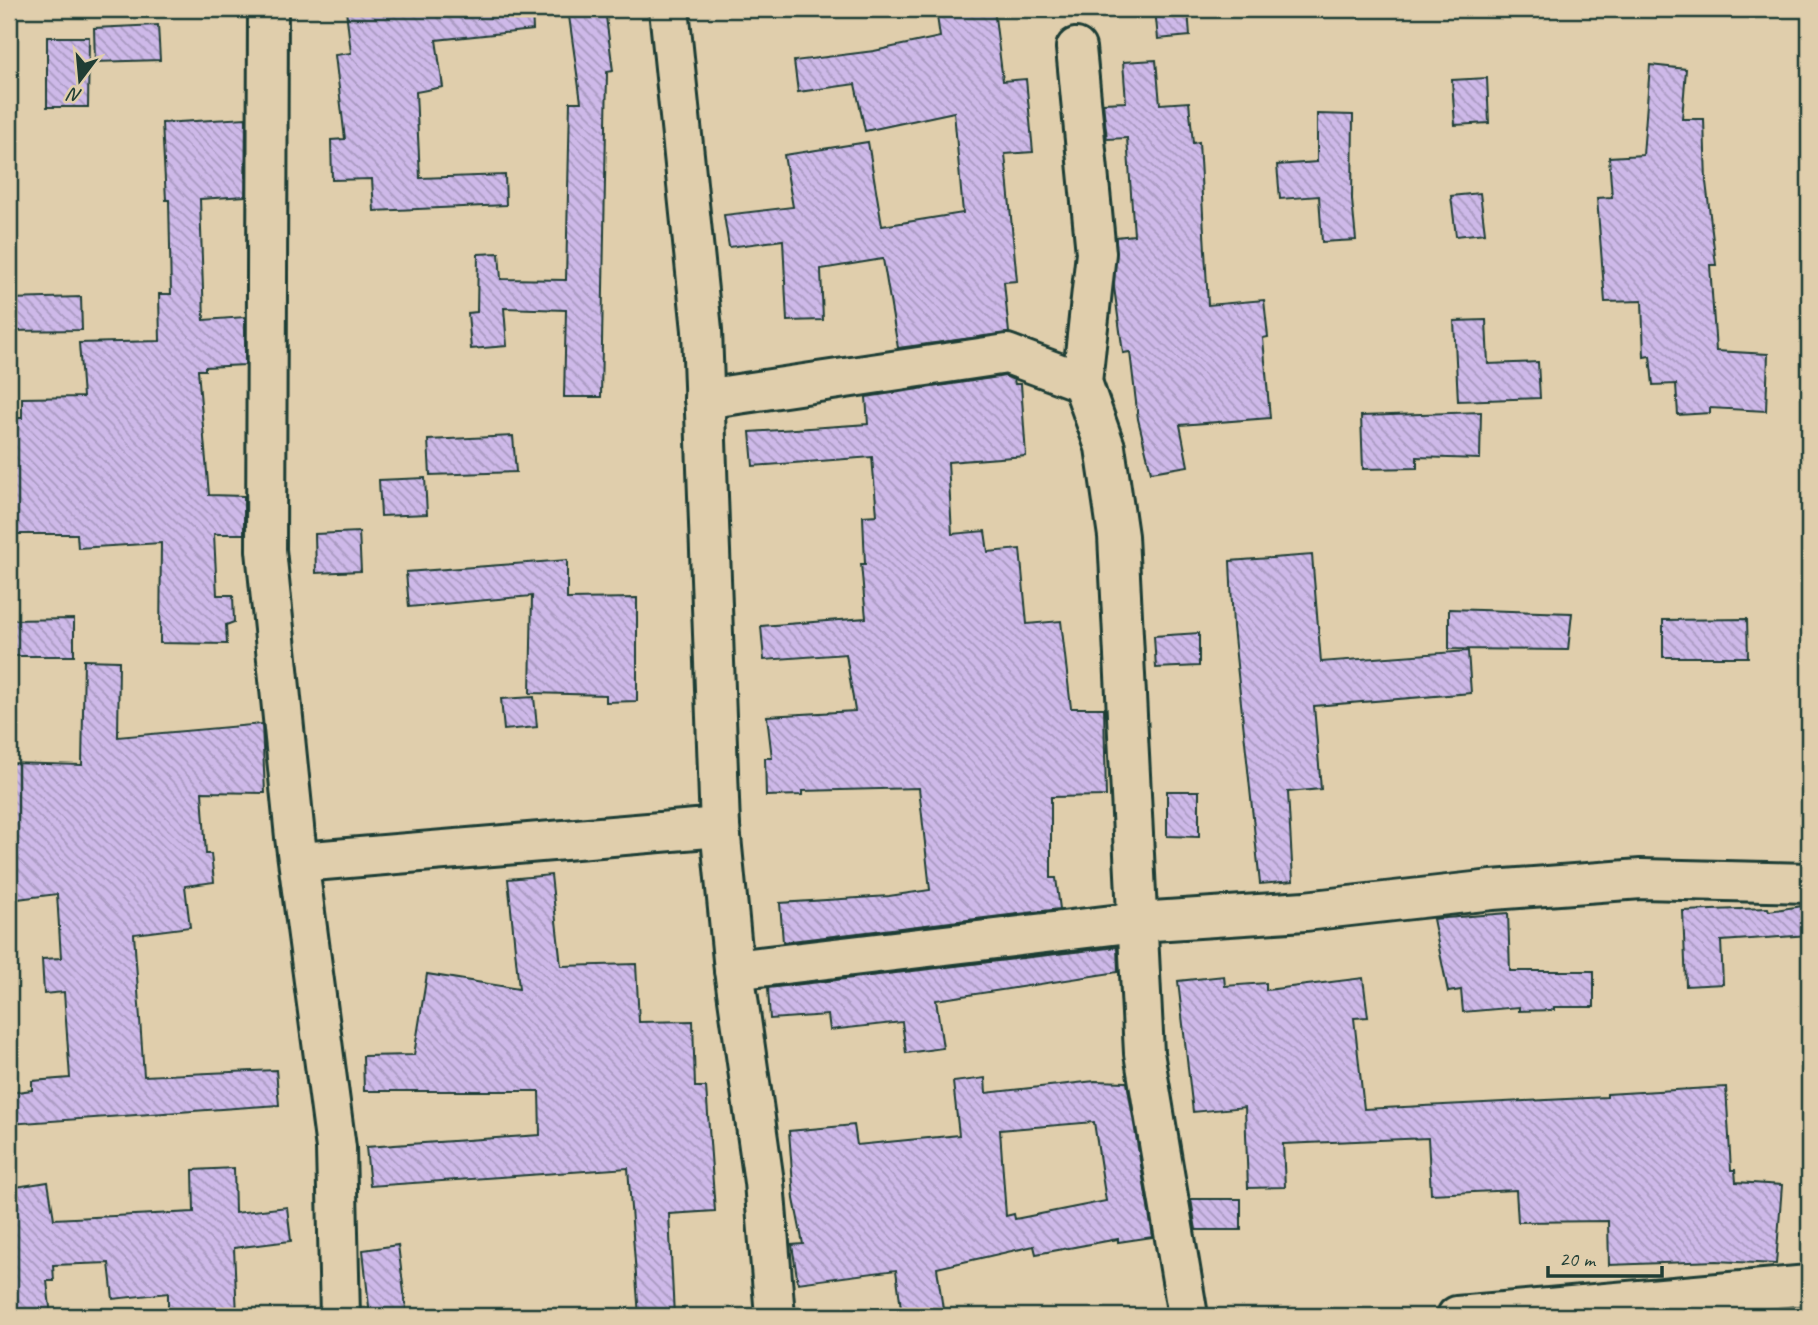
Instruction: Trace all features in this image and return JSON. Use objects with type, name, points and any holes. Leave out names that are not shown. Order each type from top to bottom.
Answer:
[{"type":"street","points":[[268,9],[266,550],[300,862],[336,1147],[340,1316]]},
{"type":"street","points":[[670,9],[702,330],[720,827],[734,970],[764,1182],[775,1316]]},
{"type":"street","points":[[1076,48],[1096,253],[1082,382],[1105,447],[1118,536],[1144,1053],[1188,1316]]},
{"type":"street","points":[[704,399],[1007,354],[1082,382]]},
{"type":"street","points":[[300,862],[720,827]]},
{"type":"street","points":[[734,970],[1138,922],[1306,911],[1492,890],[1641,879],[1809,883]]},
{"type":"street","points":[[1457,1316],[1809,1285]]},
{"type":"building","points":[[532,9],[533,30],[436,40],[443,87],[416,92],[420,178],[505,175],[506,205],[374,211],[372,179],[332,180],[331,140],[345,139],[335,55],[351,53],[346,10]]},
{"type":"building","points":[[568,9],[605,9],[613,71],[607,72],[601,397],[564,397],[566,310],[504,308],[507,346],[471,349],[468,313],[477,312],[478,254],[499,253],[501,279],[566,280],[570,102],[581,102]]},
{"type":"building","points":[[936,9],[994,9],[1003,81],[1026,79],[1033,152],[1005,154],[1017,281],[1004,282],[1009,333],[898,348],[883,259],[821,269],[823,320],[787,321],[783,240],[729,247],[724,215],[793,207],[784,155],[868,142],[882,226],[963,213],[954,112],[865,131],[855,84],[798,92],[794,61],[874,51],[940,37]]},
{"type":"building","points":[[1155,9],[1188,9],[1190,36],[1158,39]]},
{"type":"building","points":[[158,25],[160,60],[95,62],[94,28]]},
{"type":"building","points":[[47,37],[89,37],[88,107],[47,107]]},
{"type":"building","points":[[1156,60],[1160,104],[1189,102],[1193,143],[1199,142],[1208,305],[1264,300],[1268,337],[1263,338],[1270,418],[1180,425],[1188,466],[1151,472],[1138,419],[1130,352],[1123,353],[1114,287],[1116,237],[1134,235],[1127,138],[1107,139],[1103,103],[1126,102],[1123,62]]},
{"type":"building","points":[[1650,65],[1686,69],[1682,119],[1704,119],[1706,182],[1716,265],[1710,265],[1716,351],[1768,354],[1766,411],[1710,408],[1710,413],[1678,415],[1676,384],[1653,385],[1650,356],[1644,357],[1642,301],[1605,302],[1597,198],[1612,197],[1609,157],[1643,155]]},
{"type":"building","points":[[1487,78],[1489,123],[1455,125],[1452,80]]},
{"type":"building","points":[[1317,114],[1353,115],[1352,200],[1356,240],[1322,242],[1319,196],[1280,199],[1277,165],[1317,162]]},
{"type":"building","points":[[246,118],[245,196],[200,199],[204,320],[245,317],[245,365],[205,367],[205,370],[198,370],[209,495],[244,496],[244,534],[214,534],[217,595],[233,595],[234,622],[226,625],[227,644],[160,643],[161,543],[78,548],[77,534],[9,534],[9,418],[22,418],[22,398],[83,397],[79,343],[160,341],[159,294],[171,294],[169,200],[166,200],[162,123]]},
{"type":"building","points":[[1480,193],[1485,233],[1456,236],[1451,196]]},
{"type":"building","points":[[81,297],[82,330],[9,331],[9,299]]},
{"type":"building","points":[[1486,320],[1488,364],[1538,362],[1540,398],[1458,401],[1454,321]]},
{"type":"building","points":[[1005,376],[1014,380],[1015,384],[1021,384],[1026,456],[948,462],[952,534],[985,531],[988,552],[1020,549],[1027,624],[1061,621],[1071,708],[1104,708],[1106,796],[1051,797],[1051,878],[1056,878],[1060,909],[783,942],[780,903],[889,896],[930,890],[919,788],[802,791],[802,795],[766,796],[765,758],[772,758],[767,716],[855,711],[846,654],[764,660],[761,626],[866,618],[861,564],[865,564],[863,516],[877,515],[872,457],[753,466],[750,432],[868,424],[866,397]]},
{"type":"building","points":[[1481,412],[1480,459],[1417,457],[1417,468],[1363,469],[1361,416]]},
{"type":"building","points":[[513,436],[516,472],[430,475],[428,440]]},
{"type":"building","points":[[425,478],[427,514],[381,516],[379,480]]},
{"type":"building","points":[[359,532],[361,571],[316,573],[315,534]]},
{"type":"building","points":[[1312,555],[1321,662],[1468,651],[1471,693],[1314,706],[1321,789],[1288,792],[1293,881],[1260,884],[1233,627],[1230,561]]},
{"type":"building","points":[[567,560],[567,599],[637,598],[637,701],[606,702],[606,695],[530,693],[532,596],[409,607],[406,572]]},
{"type":"building","points":[[1449,609],[1572,613],[1568,650],[1449,649]]},
{"type":"building","points":[[74,619],[74,656],[9,656],[9,620]]},
{"type":"building","points":[[1747,619],[1748,657],[1663,657],[1663,620]]},
{"type":"building","points":[[1199,633],[1199,666],[1156,668],[1154,636]]},
{"type":"building","points":[[84,660],[119,661],[118,737],[262,724],[265,793],[202,792],[206,854],[211,854],[214,882],[185,886],[190,927],[134,934],[144,1076],[276,1070],[279,1105],[9,1124],[9,1093],[32,1090],[32,1081],[70,1078],[64,992],[44,994],[42,959],[61,958],[57,894],[9,900],[9,763],[82,765]]},
{"type":"building","points":[[534,697],[537,727],[504,730],[501,699]]},
{"type":"building","points":[[1167,791],[1199,791],[1199,837],[1167,836]]},
{"type":"building","points":[[551,875],[561,966],[636,964],[639,1022],[693,1021],[695,1087],[706,1087],[715,1211],[669,1214],[674,1316],[639,1316],[628,1168],[370,1186],[366,1147],[540,1135],[539,1091],[364,1091],[363,1056],[414,1055],[427,974],[519,989],[508,879]]},
{"type":"building","points":[[1809,905],[1809,935],[1721,941],[1723,984],[1686,986],[1683,911],[1768,908],[1769,911]]},
{"type":"building","points":[[1508,913],[1510,971],[1594,971],[1594,1007],[1554,1007],[1554,1010],[1519,1011],[1519,1007],[1463,1012],[1461,990],[1448,992],[1433,919]]},
{"type":"building","points":[[1117,947],[1118,972],[936,1000],[943,1048],[906,1053],[902,1022],[830,1030],[828,1015],[770,1019],[768,988]]},
{"type":"building","points":[[1224,976],[1225,986],[1266,983],[1266,990],[1363,978],[1368,1017],[1354,1018],[1364,1109],[1607,1097],[1607,1094],[1726,1087],[1731,1170],[1735,1170],[1736,1182],[1782,1185],[1776,1264],[1716,1261],[1609,1265],[1608,1221],[1518,1222],[1516,1190],[1431,1194],[1428,1138],[1283,1144],[1285,1187],[1248,1188],[1245,1107],[1193,1112],[1178,981]]},
{"type":"building","points":[[985,1078],[986,1093],[1095,1081],[1127,1082],[1153,1237],[1118,1242],[1118,1239],[1036,1254],[1034,1246],[937,1268],[944,1316],[902,1316],[896,1270],[798,1283],[792,1245],[803,1244],[794,1199],[789,1131],[854,1125],[857,1145],[959,1135],[953,1082]],"holes":[[[1094,1122],[1106,1201],[1015,1219],[1014,1214],[1006,1216],[1000,1130]]]},
{"type":"building","points":[[234,1168],[235,1213],[287,1207],[291,1241],[234,1248],[237,1316],[168,1316],[168,1293],[113,1299],[109,1263],[53,1265],[54,1281],[47,1281],[51,1316],[9,1316],[9,1188],[48,1182],[54,1219],[194,1212],[193,1170]]},
{"type":"building","points":[[1191,1199],[1241,1199],[1241,1230],[1196,1230]]},
{"type":"building","points":[[398,1245],[407,1316],[370,1316],[363,1250]]}]
